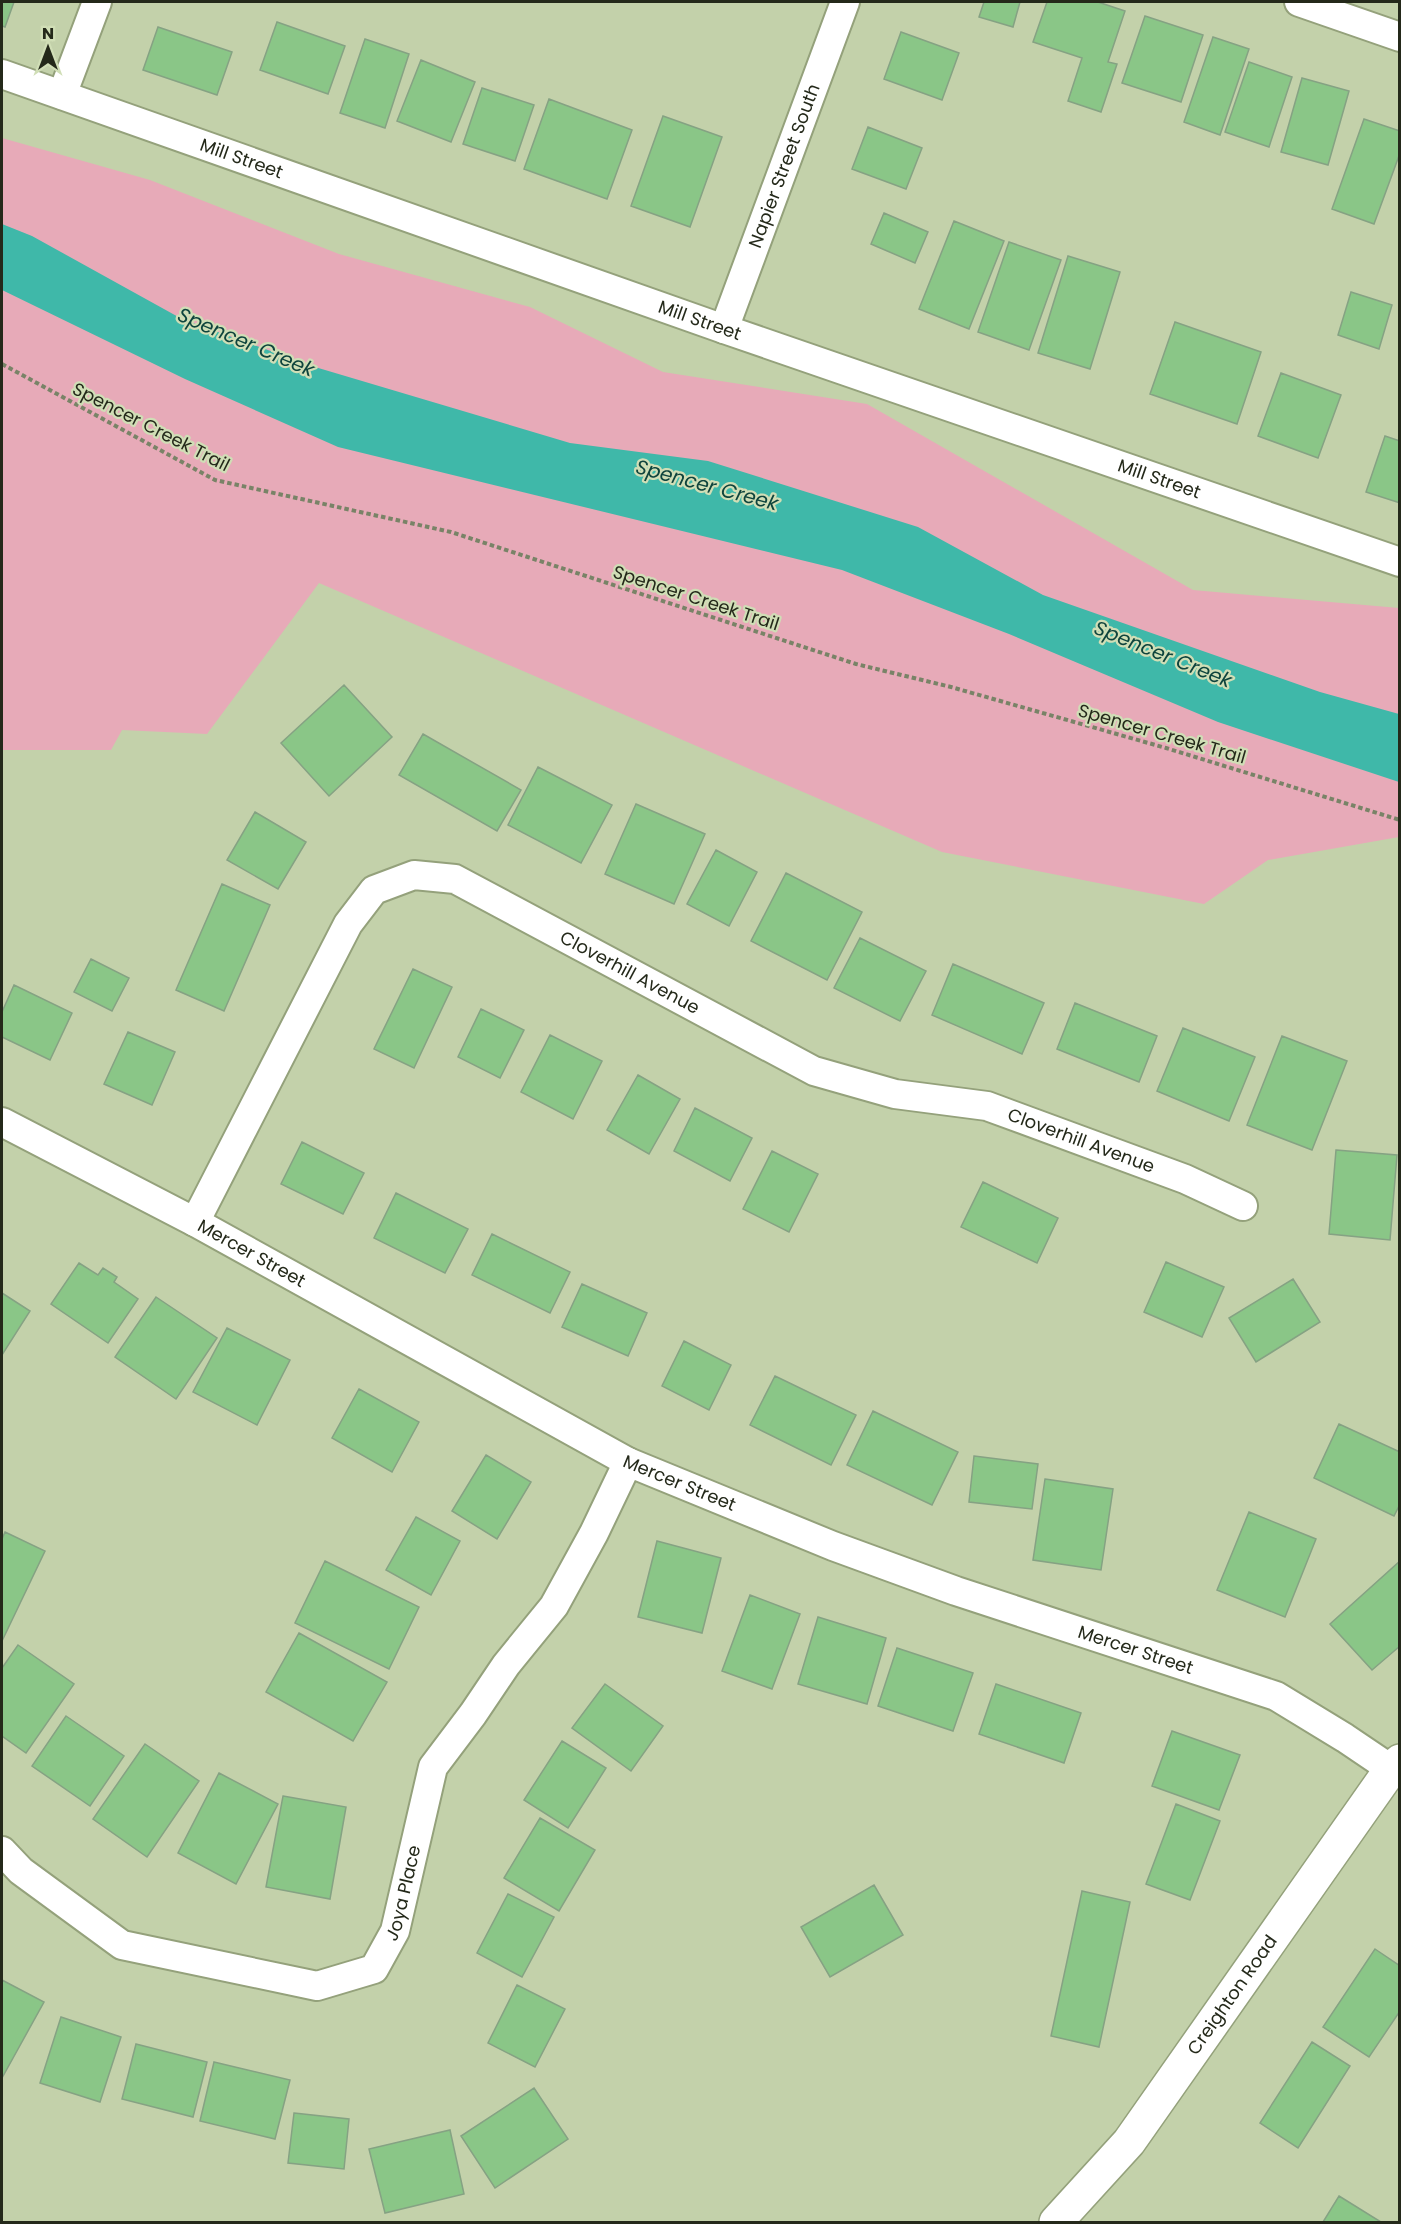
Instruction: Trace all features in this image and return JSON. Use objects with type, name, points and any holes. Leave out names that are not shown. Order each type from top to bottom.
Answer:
[{"type":"street","points":[[62,95],[97,2]]},
{"type":"street","name":"Napier Street South","points":[[724,330],[845,2]]},
{"type":"street","points":[[1299,2],[1400,37]]},
{"type":"street","name":"Mill Street","points":[[2,74],[724,330],[1400,562]]},
{"type":"street","name":"Cloverhill Avenue","points":[[195,1222],[348,924],[374,890],[414,875],[455,879],[814,1071],[895,1094],[987,1106],[1185,1179],[1243,1206]]},
{"type":"street","name":"Mercer Street","points":[[2,1122],[195,1222],[628,1462],[833,1546],[956,1591],[1276,1696],[1395,1765]]},
{"type":"street","name":"Joya Place","points":[[2,1851],[21,1871],[122,1945],[317,1986],[374,1969],[395,1931],[433,1767],[474,1714],[506,1665],[554,1606],[594,1533],[628,1462]]},
{"type":"street","name":"Creighton Road","points":[[1056,2223],[1129,2142],[1395,1765]]},
{"type":"path","name":"Spencer Creek Trail","points":[[2,364],[215,480],[451,532],[856,664],[951,687],[1120,735],[1400,820]]},
{"type":"shaded area","points":[[2,138],[150,180],[339,254],[530,307],[663,372],[867,404],[1193,590],[1399,608],[1399,837],[1268,860],[1204,904],[942,852],[319,583],[207,734],[122,730],[111,750],[2,750]]},
{"type":"water","name":"Spencer Creek","points":[[2,224],[32,236],[182,319],[315,367],[570,443],[708,461],[918,527],[1043,595],[1320,692],[1399,714],[1399,782],[1218,722],[1009,634],[842,570],[338,447],[185,379],[2,290]]},
{"type":"building","points":[[2,2],[14,2],[5,27],[2,26]]},
{"type":"building","points":[[984,2],[1020,2],[1013,27],[979,17]]},
{"type":"building","points":[[1047,2],[1098,2],[1125,11],[1108,62],[1117,64],[1101,112],[1068,101],[1082,58],[1033,42]]},
{"type":"building","points":[[1145,16],[1203,35],[1181,102],[1122,83]]},
{"type":"building","points":[[277,22],[345,46],[328,94],[260,70]]},
{"type":"building","points":[[158,27],[232,52],[217,95],[143,70]]},
{"type":"building","points":[[901,32],[959,53],[942,100],[884,79]]},
{"type":"building","points":[[1213,37],[1249,49],[1220,135],[1184,122]]},
{"type":"building","points":[[365,39],[409,54],[385,128],[340,113]]},
{"type":"building","points":[[421,60],[475,82],[451,142],[397,121]]},
{"type":"building","points":[[1249,62],[1292,77],[1269,147],[1225,132]]},
{"type":"building","points":[[1302,78],[1349,91],[1328,165],[1281,152]]},
{"type":"building","points":[[482,88],[534,105],[515,161],[463,144]]},
{"type":"building","points":[[549,99],[632,130],[607,199],[524,169]]},
{"type":"building","points":[[663,116],[722,137],[690,227],[631,206]]},
{"type":"building","points":[[1364,119],[1400,131],[1400,153],[1374,224],[1332,209]]},
{"type":"building","points":[[868,127],[922,148],[906,189],[852,169]]},
{"type":"building","points":[[884,213],[928,232],[915,263],[871,244]]},
{"type":"building","points":[[954,221],[1004,241],[969,329],[919,309]]},
{"type":"building","points":[[1009,242],[1061,260],[1029,350],[978,332]]},
{"type":"building","points":[[1068,256],[1120,272],[1090,369],[1038,353]]},
{"type":"building","points":[[1351,292],[1392,305],[1379,349],[1338,335]]},
{"type":"building","points":[[1175,322],[1261,352],[1237,424],[1150,394]]},
{"type":"building","points":[[1281,373],[1341,395],[1318,458],[1258,436]]},
{"type":"building","points":[[1385,436],[1400,441],[1400,503],[1366,492]]},
{"type":"building","points":[[344,685],[392,737],[329,796],[281,743]]},
{"type":"building","points":[[423,734],[521,790],[497,831],[399,775]]},
{"type":"building","points":[[538,767],[612,805],[581,863],[508,825]]},
{"type":"building","points":[[636,804],[705,834],[674,904],[605,874]]},
{"type":"building","points":[[255,812],[306,842],[278,889],[227,860]]},
{"type":"building","points":[[716,850],[757,872],[729,926],[687,904]]},
{"type":"building","points":[[786,873],[862,912],[827,980],[751,941]]},
{"type":"building","points":[[222,884],[270,905],[224,1011],[176,990]]},
{"type":"building","points":[[860,938],[926,971],[900,1021],[834,988]]},
{"type":"building","points":[[91,959],[129,978],[112,1011],[74,992]]},
{"type":"building","points":[[953,964],[1044,1003],[1022,1054],[932,1015]]},
{"type":"building","points":[[413,969],[452,987],[414,1068],[374,1049]]},
{"type":"building","points":[[14,985],[72,1013],[50,1060],[2,1037],[2,1012]]},
{"type":"building","points":[[1075,1003],[1157,1036],[1139,1082],[1057,1049]]},
{"type":"building","points":[[481,1009],[524,1030],[500,1078],[458,1057]]},
{"type":"building","points":[[1183,1028],[1255,1057],[1229,1121],[1157,1091]]},
{"type":"building","points":[[128,1032],[175,1052],[152,1105],[104,1084]]},
{"type":"building","points":[[550,1035],[602,1061],[573,1119],[521,1092]]},
{"type":"building","points":[[1282,1036],[1347,1061],[1312,1150],[1247,1125]]},
{"type":"building","points":[[638,1075],[680,1099],[649,1154],[607,1130]]},
{"type":"building","points":[[695,1108],[752,1138],[730,1181],[674,1151]]},
{"type":"building","points":[[302,1142],[364,1173],[343,1214],[281,1184]]},
{"type":"building","points":[[1336,1150],[1397,1155],[1390,1240],[1329,1234]]},
{"type":"building","points":[[772,1151],[818,1174],[789,1232],[743,1209]]},
{"type":"building","points":[[983,1182],[1058,1218],[1037,1263],[961,1227]]},
{"type":"building","points":[[396,1193],[468,1229],[445,1273],[374,1238]]},
{"type":"building","points":[[492,1234],[570,1272],[550,1313],[472,1275]]},
{"type":"building","points":[[1166,1262],[1224,1287],[1202,1337],[1144,1312]]},
{"type":"building","points":[[79,1263],[98,1275],[103,1268],[117,1277],[114,1282],[138,1299],[108,1343],[51,1304]]},
{"type":"building","points":[[1293,1279],[1320,1322],[1256,1362],[1229,1318]]},
{"type":"building","points":[[582,1284],[647,1313],[628,1356],[562,1327]]},
{"type":"building","points":[[2,1293],[30,1311],[2,1355]]},
{"type":"building","points":[[156,1297],[217,1338],[176,1399],[115,1357]]},
{"type":"building","points":[[227,1328],[290,1360],[257,1425],[193,1392]]},
{"type":"building","points":[[684,1341],[731,1365],[709,1410],[662,1386]]},
{"type":"building","points":[[775,1376],[856,1415],[831,1465],[750,1425]]},
{"type":"building","points":[[359,1389],[419,1422],[392,1472],[332,1438]]},
{"type":"building","points":[[873,1411],[958,1452],[932,1505],[847,1465]]},
{"type":"building","points":[[1339,1424],[1400,1452],[1400,1504],[1394,1516],[1314,1478]]},
{"type":"building","points":[[486,1455],[531,1482],[497,1539],[452,1511]]},
{"type":"building","points":[[974,1456],[1038,1464],[1032,1509],[969,1502]]},
{"type":"building","points":[[1045,1479],[1113,1489],[1101,1570],[1033,1560]]},
{"type":"building","points":[[1249,1512],[1316,1539],[1285,1617],[1217,1590]]},
{"type":"building","points":[[416,1517],[460,1541],[431,1595],[386,1570]]},
{"type":"building","points":[[5,1532],[45,1551],[2,1641],[2,1539]]},
{"type":"building","points":[[657,1541],[721,1558],[702,1633],[638,1617]]},
{"type":"building","points":[[325,1561],[419,1607],[389,1669],[295,1623]]},
{"type":"building","points":[[1400,1561],[1400,1646],[1372,1670],[1330,1624]]},
{"type":"building","points":[[750,1595],[800,1614],[772,1689],[722,1671]]},
{"type":"building","points":[[818,1617],[886,1638],[867,1704],[798,1684]]},
{"type":"building","points":[[299,1633],[387,1682],[353,1741],[266,1692]]},
{"type":"building","points":[[18,1645],[74,1684],[26,1753],[2,1736],[2,1668]]},
{"type":"building","points":[[897,1648],[973,1673],[953,1731],[878,1706]]},
{"type":"building","points":[[605,1684],[663,1726],[631,1771],[572,1728]]},
{"type":"building","points":[[996,1684],[1081,1713],[1064,1763],[979,1734]]},
{"type":"building","points":[[66,1716],[124,1756],[90,1806],[32,1766]]},
{"type":"building","points":[[1172,1731],[1240,1755],[1219,1810],[1152,1786]]},
{"type":"building","points":[[562,1741],[606,1768],[568,1828],[524,1800]]},
{"type":"building","points":[[145,1744],[199,1781],[147,1857],[93,1819]]},
{"type":"building","points":[[219,1773],[278,1804],[236,1884],[178,1853]]},
{"type":"building","points":[[283,1796],[346,1807],[330,1899],[266,1887]]},
{"type":"building","points":[[1176,1804],[1220,1821],[1190,1900],[1146,1884]]},
{"type":"building","points":[[540,1818],[595,1850],[559,1911],[504,1878]]},
{"type":"building","points":[[874,1885],[903,1935],[830,1977],[801,1927]]},
{"type":"building","points":[[1082,1891],[1130,1902],[1099,2047],[1051,2036]]},
{"type":"building","points":[[508,1894],[554,1917],[522,1977],[477,1953]]},
{"type":"building","points":[[1375,1949],[1400,1966],[1400,2011],[1369,2057],[1323,2027]]},
{"type":"building","points":[[2,1980],[44,2002],[2,2078]]},
{"type":"building","points":[[517,1985],[565,2009],[535,2067],[488,2043]]},
{"type":"building","points":[[61,2017],[121,2037],[100,2102],[40,2083]]},
{"type":"building","points":[[1312,2042],[1350,2066],[1298,2148],[1260,2123]]},
{"type":"building","points":[[136,2044],[207,2062],[193,2117],[122,2099]]},
{"type":"building","points":[[214,2062],[290,2080],[275,2139],[200,2121]]},
{"type":"building","points":[[534,2088],[568,2139],[495,2188],[461,2136]]},
{"type":"building","points":[[294,2113],[349,2119],[344,2169],[288,2163]]},
{"type":"building","points":[[450,2130],[464,2194],[385,2213],[369,2149]]},
{"type":"building","points":[[1339,2196],[1381,2222],[1323,2222]]}]
